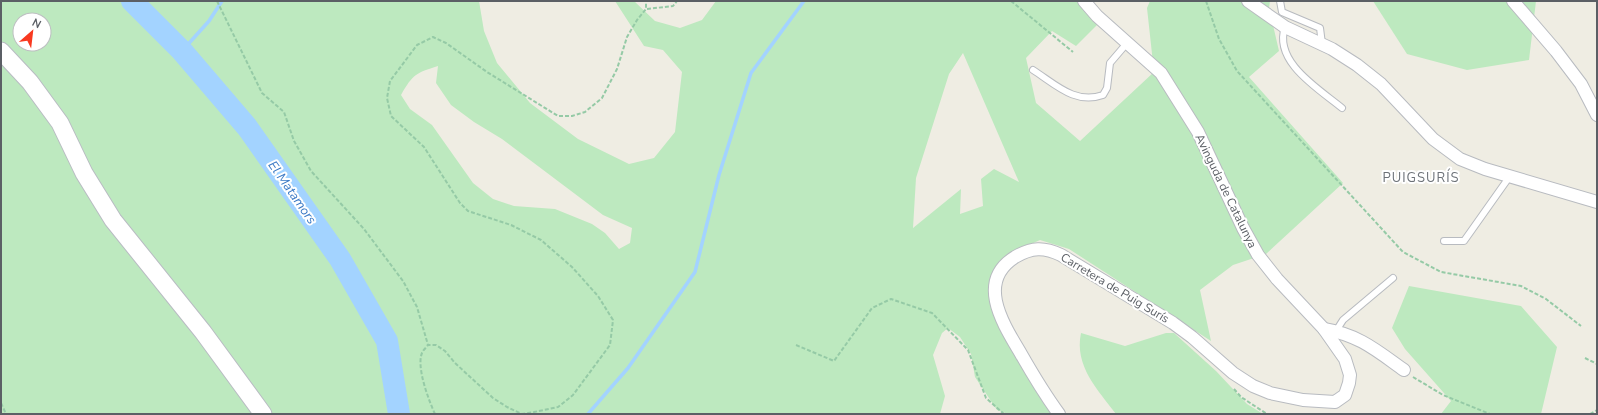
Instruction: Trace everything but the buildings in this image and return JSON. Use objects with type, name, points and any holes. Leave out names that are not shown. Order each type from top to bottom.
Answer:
[{"type":"street","name":"Avinguda de Catalunya","points":[[1084,1],[1096,16],[1128,42],[1161,73],[1188,114],[1201,138],[1243,228],[1258,255],[1277,279],[1324,330],[1345,359],[1350,375],[1348,389],[1340,400],[1327,403]]},
{"type":"street","points":[[1248,1],[1285,27],[1322,44],[1345,57],[1369,74],[1434,139],[1446,149],[1471,164],[1597,202]]},
{"type":"street","points":[[1514,1],[1576,78],[1597,115]]},
{"type":"street","points":[[1,51],[30,82],[60,123],[84,173],[113,220],[203,332],[263,414]]},
{"type":"street","name":"Carretera de Puig Surís","points":[[1059,414],[1004,325],[996,306],[995,290],[998,276],[1002,270],[1012,259],[1027,250],[1035,248],[1052,250],[1151,309],[1192,337],[1233,373],[1253,386],[1270,393],[1286,397],[1327,403]]},
{"type":"street","points":[[1324,330],[1336,331],[1352,336],[1366,343],[1404,370]]},
{"type":"lane","points":[[1280,1],[1282,12],[1320,28],[1322,44]]},
{"type":"lane","points":[[1285,27],[1282,35],[1287,58],[1306,78],[1342,108]]},
{"type":"lane","points":[[1033,70],[1075,97],[1092,99],[1103,95],[1107,88],[1110,63],[1128,42]]},
{"type":"lane","points":[[1444,241],[1464,241],[1510,176]]},
{"type":"lane","points":[[1336,331],[1343,320],[1393,278]]},
{"type":"path","points":[[217,1],[262,92],[284,112],[294,141],[311,171],[364,229],[403,281],[417,308],[428,345]]},
{"type":"path","points":[[646,1],[646,9]]},
{"type":"path","points":[[428,345],[436,345],[445,351],[455,363],[493,398],[522,414],[558,407],[573,396],[610,346],[613,320],[598,296],[572,267],[542,240],[511,225],[468,211],[460,203],[424,147],[391,116],[387,98],[390,81],[417,45],[433,37],[446,42],[487,72],[558,116],[572,116],[585,112],[602,98],[617,69],[627,37],[636,20],[646,9],[673,6],[677,1]]},
{"type":"path","points":[[1011,1],[1073,52]]},
{"type":"path","points":[[1206,1],[1219,38],[1237,71],[1403,252],[1441,272],[1521,286],[1546,299],[1581,326]]},
{"type":"path","points":[[796,345],[834,362],[872,308],[891,299],[932,313],[968,350],[986,398],[1004,414]]},
{"type":"path","points":[[428,345],[422,354],[421,367],[429,401],[435,414]]},
{"type":"path","points":[[1585,358],[1597,364]]},
{"type":"path","points":[[1404,370],[1443,395],[1490,414]]},
{"type":"path","points":[[1,403],[6,414]]},
{"type":"path","points":[[1590,414],[1597,410]]},
{"type":"green space","points":[[1,1],[479,1],[484,31],[497,63],[530,103],[578,139],[629,164],[654,158],[675,132],[682,72],[663,50],[644,46],[615,1],[634,1],[655,21],[680,28],[702,20],[716,1],[1080,1],[1098,24],[1076,46],[1052,31],[1026,58],[1036,103],[1080,141],[1154,72],[1147,8],[1150,1],[1270,1],[1269,8],[1279,51],[1249,77],[1343,183],[1266,254],[1233,265],[1200,290],[1211,341],[1069,249],[1040,240],[1013,252],[994,277],[994,314],[1054,414],[1008,414],[997,410],[975,377],[971,354],[960,337],[948,328],[942,333],[933,355],[945,396],[940,414],[1,414]],"holes":[[[963,53],[1019,182],[994,169],[981,179],[983,206],[960,214],[961,189],[913,228],[916,178],[949,74]],[[438,66],[436,83],[451,105],[474,122],[502,139],[603,215],[632,228],[630,243],[619,249],[605,233],[592,224],[555,209],[514,206],[493,199],[473,183],[432,125],[410,109],[401,95],[412,78]]]},
{"type":"green space","points":[[1373,1],[1536,1],[1529,60],[1467,70],[1407,54]]},
{"type":"green space","points":[[1409,286],[1521,306],[1557,347],[1541,414],[1441,414],[1451,401],[1405,349],[1392,328]]},
{"type":"green space","points":[[1081,333],[1125,346],[1166,333],[1174,333],[1216,371],[1247,404],[1263,414],[1116,414],[1095,387],[1084,367],[1080,345]]},
{"type":"waterway","name":"El Matamors","points":[[132,1],[182,51],[247,127],[340,259],[387,341],[399,414]]},
{"type":"waterway","points":[[182,51],[209,21],[222,1]]},
{"type":"waterway","points":[[588,414],[628,368],[695,272],[719,175],[751,73],[804,1]]},
{"type":"district","name":"PUIGSURÍS","points":[[1421,177]]}]
